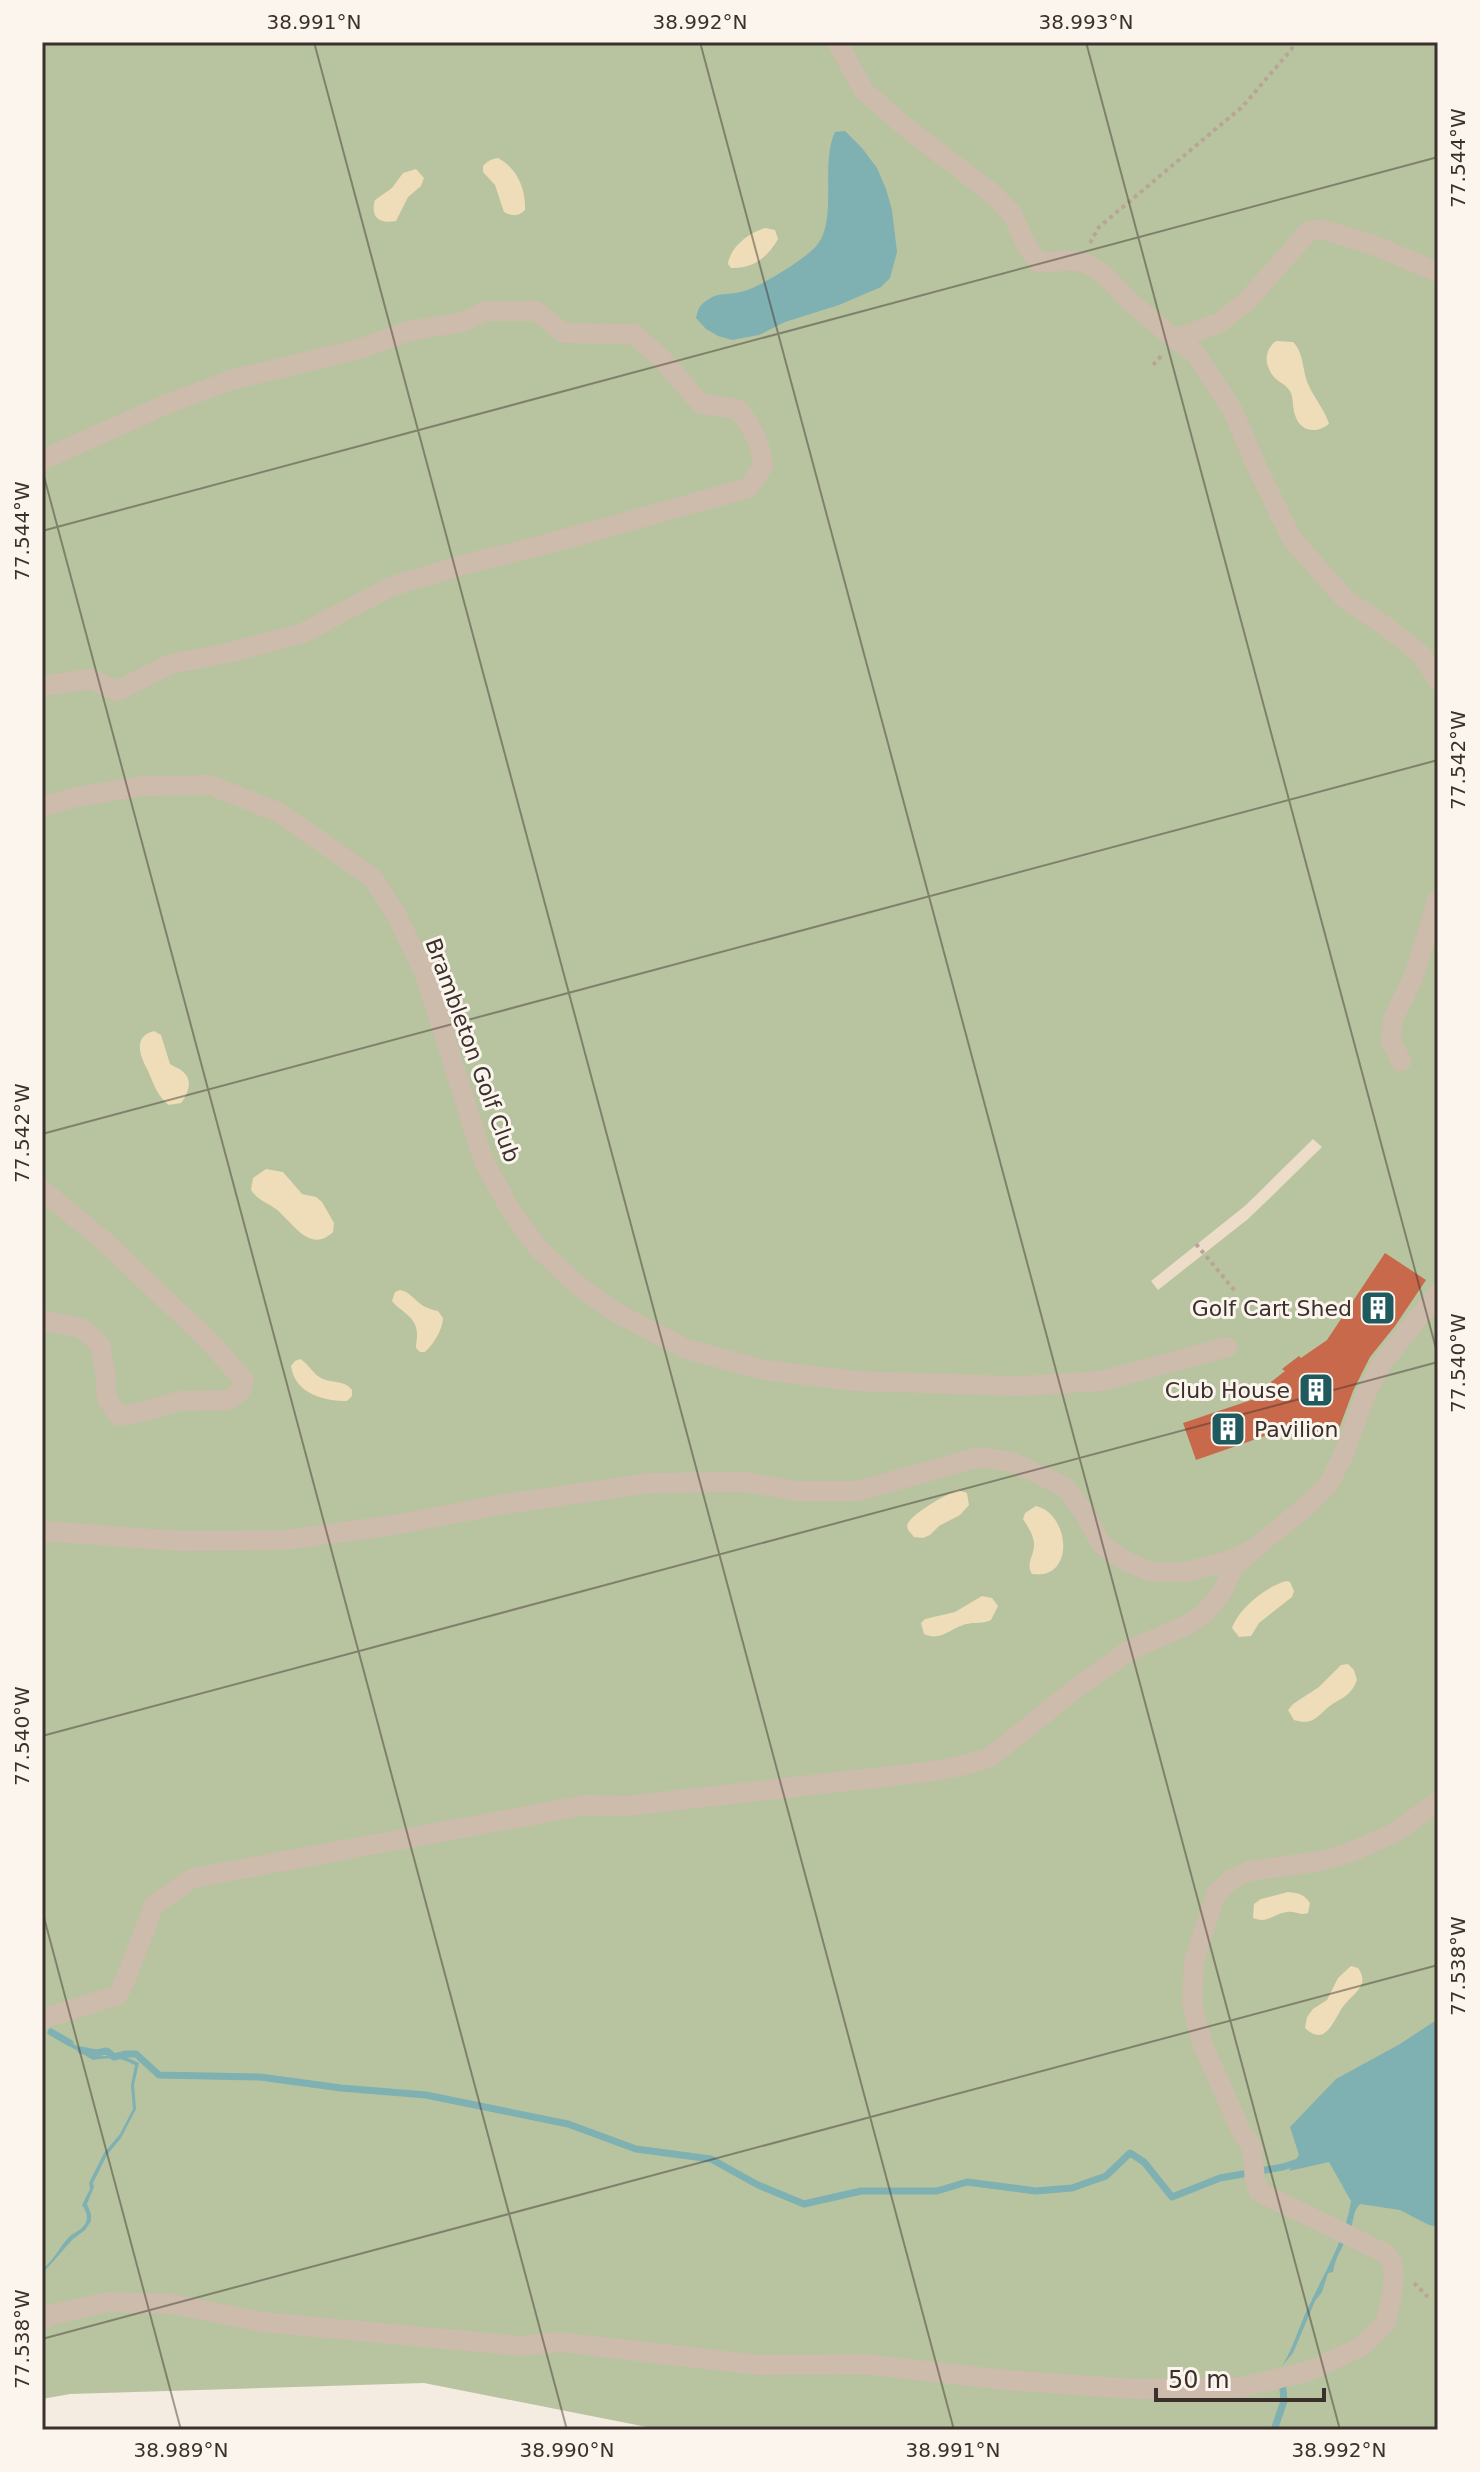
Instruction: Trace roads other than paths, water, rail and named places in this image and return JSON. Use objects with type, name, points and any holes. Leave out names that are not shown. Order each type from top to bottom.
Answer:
[{"type":"lane","points":[[837,42],[864,91],[993,194],[1012,214],[1026,245],[1038,262],[1067,259],[1101,271],[1129,300],[1195,353],[1233,411],[1292,539],[1346,600],[1422,655],[1438,680]]},
{"type":"lane","points":[[1175,339],[1219,323],[1246,302],[1309,231],[1321,229],[1373,245],[1438,272]]},
{"type":"lane","points":[[42,460],[167,404],[231,380],[359,349],[409,331],[464,322],[485,311],[536,311],[564,333],[634,334],[662,359],[701,404],[738,409],[760,445],[763,466],[748,488],[390,587],[303,633],[171,664],[117,691],[90,679],[42,686]]},
{"type":"lane","name":"Brambleton Golf Club","points":[[42,807],[76,797],[143,786],[210,785],[278,812],[373,878],[397,916],[425,974],[484,1162],[510,1209],[537,1247],[576,1284],[615,1312],[686,1349],[765,1370],[854,1381],[1022,1386],[1102,1381],[1227,1347]]},
{"type":"lane","points":[[1401,1061],[1391,1041],[1393,1019],[1413,978],[1438,899]]},
{"type":"lane","points":[[42,1190],[103,1240],[210,1342],[244,1380],[241,1390],[229,1400],[179,1401],[119,1416],[107,1399],[100,1344],[81,1328],[42,1320]]},
{"type":"lane","points":[[42,2019],[118,1995],[154,1905],[193,1878],[586,1805],[626,1806],[926,1772],[989,1758],[1075,1689],[1130,1650],[1187,1625],[1204,1614],[1222,1592],[1234,1566],[1329,1484],[1382,1363],[1434,1307]]},
{"type":"lane","points":[[42,1531],[181,1541],[285,1540],[650,1483],[745,1482],[797,1491],[858,1491],[979,1457],[1012,1462],[1065,1487],[1084,1512],[1101,1544],[1123,1560],[1152,1572],[1186,1572],[1225,1562],[1254,1549]]},
{"type":"lane","points":[[42,2321],[51,2315],[107,2302],[173,2304],[262,2322],[521,2346],[559,2342],[758,2365],[864,2364],[1005,2380],[1136,2389],[1243,2387],[1300,2374],[1361,2347],[1386,2322],[1392,2293],[1392,2262],[1385,2253],[1259,2192],[1254,2155],[1202,2043],[1192,2004],[1194,1961],[1216,1894],[1231,1879],[1250,1871],[1321,1861],[1351,1852],[1392,1834],[1438,1802]]},
{"type":"water","points":[[845,131],[877,168],[886,189],[897,252],[890,278],[881,287],[839,305],[785,322],[759,335],[732,340],[706,329],[696,318],[706,301],[717,295],[740,292],[761,284],[794,264],[817,245],[827,221],[831,145],[835,132]]},
{"type":"water","points":[[1438,2019],[1438,2227],[1400,2210],[1360,2204],[1333,2272],[1328,2273],[1293,2353],[1282,2366],[1339,2243],[1351,2201],[1329,2162],[1289,2171],[1299,2155],[1290,2127],[1336,2079]]},
{"type":"water","points":[[53,2032],[94,2056],[124,2056],[139,2063],[134,2085],[136,2109],[93,2183],[87,2204],[91,2221],[42,2274],[42,2269],[65,2241],[87,2221],[82,2205],[90,2189],[89,2183],[104,2153],[120,2134],[133,2109],[131,2085],[135,2065],[115,2058],[93,2060],[54,2037]]},
{"type":"waterway","points":[[51,2032],[70,2043]]},
{"type":"waterway","points":[[81,2050],[96,2053],[107,2051],[114,2057],[136,2054],[159,2075],[260,2077],[426,2095],[568,2124],[636,2149],[711,2159],[758,2185],[804,2204],[861,2191],[937,2191],[967,2182],[1036,2191],[1072,2188],[1106,2176],[1130,2153],[1144,2162],[1172,2197],[1220,2178],[1301,2161]]},
{"type":"waterway","points":[[1274,2430],[1284,2401],[1282,2378]]},
{"type":"place","name":"Golf Cart Shed","points":[[1378,1308]]},
{"type":"place","name":"Club House","points":[[1316,1390]]},
{"type":"place","name":"Pavilion","points":[[1228,1429]]}]
